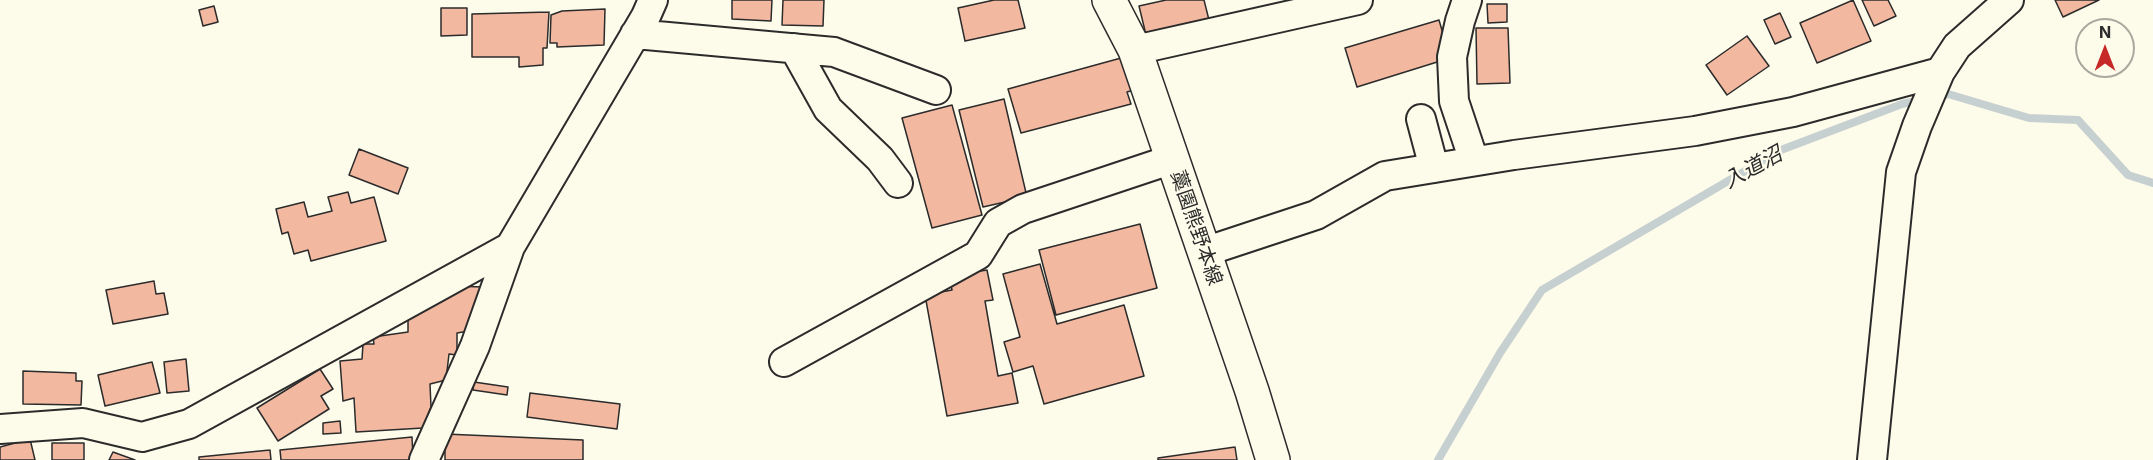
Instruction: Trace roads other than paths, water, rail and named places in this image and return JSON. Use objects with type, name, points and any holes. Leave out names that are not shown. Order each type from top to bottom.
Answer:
[{"type":"main road","name":"藁園熊野本線","points":[[1109,0],[1135,50],[1274,460]]},
{"type":"street","points":[[424,460],[475,346],[510,247],[653,0]]},
{"type":"street","points":[[1135,50],[1358,0]]},
{"type":"street","points":[[1467,0],[1452,57],[1454,101],[1474,161]]},
{"type":"street","points":[[1872,460],[1901,172],[1938,76],[1957,46],[2009,0]]},
{"type":"street","points":[[635,34],[834,52],[936,90]]},
{"type":"street","points":[[794,48],[828,109],[880,159],[898,183]]},
{"type":"street","points":[[1204,252],[1316,215],[1385,176],[1474,161],[1695,131],[1793,112],[1938,76]]},
{"type":"street","points":[[1420,119],[1434,168]]},
{"type":"street","points":[[784,362],[978,255],[998,223],[1023,209],[1173,159]]},
{"type":"street","points":[[0,429],[82,423],[142,437],[189,424],[510,247]]},
{"type":"waterway","name":"入道沼","points":[[1936,97],[1948,94],[2029,118],[2078,120],[2128,175],[2153,183]]},
{"type":"waterway","name":"入道沼","points":[[1438,460],[1500,353],[1542,290],[1781,150],[1902,104],[1921,100]]}]
